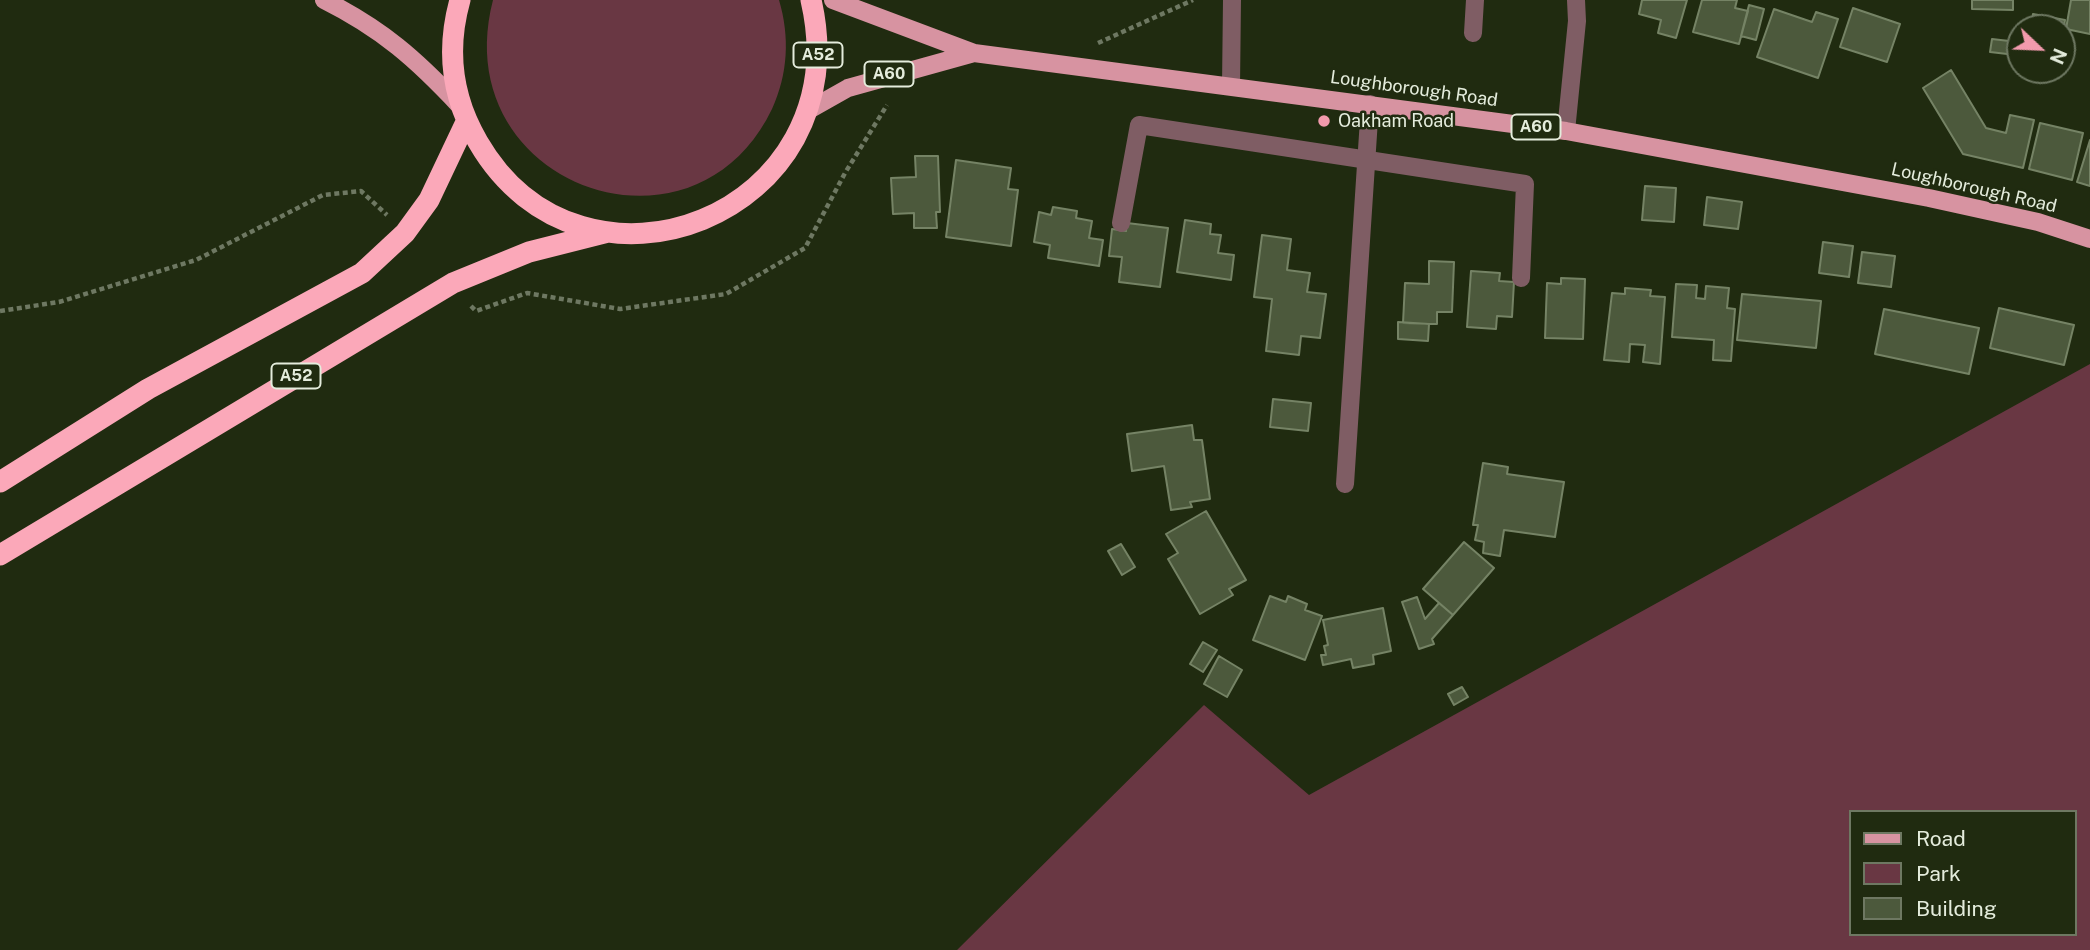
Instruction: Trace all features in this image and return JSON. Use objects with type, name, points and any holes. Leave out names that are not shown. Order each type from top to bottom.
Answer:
[{"type":"highway","name":"A52","points":[[460,0],[452,46],[463,114],[490,162],[523,195],[563,219],[607,232],[650,233],[681,227],[731,208],[764,181],[791,148],[809,110],[818,70],[818,29],[811,0]]},
{"type":"highway","points":[[0,482],[148,389],[362,273],[405,233],[429,200],[463,114]]},
{"type":"highway","name":"A52","points":[[0,555],[453,284],[529,252],[607,232]]},
{"type":"main road","points":[[324,0],[364,20],[416,59],[463,114]]},
{"type":"main road","name":"Loughborough Road","points":[[833,0],[974,53],[1566,131],[1929,198],[2038,222],[2090,239]]},
{"type":"main road","name":"Loughborough Road","points":[[809,110],[848,88],[974,53]]},
{"type":"street","points":[[1231,86],[1232,0]]},
{"type":"street","points":[[1473,33],[1475,0]]},
{"type":"street","points":[[1566,131],[1577,21],[1576,0]]},
{"type":"street","points":[[1345,484],[1370,104]]},
{"type":"street","points":[[1121,223],[1139,125],[1525,184],[1521,278]]},
{"type":"path","points":[[1054,64],[1193,0]]},
{"type":"green space","points":[[493,0],[779,0],[785,28],[786,55],[777,96],[772,109],[735,159],[688,188],[636,196],[585,186],[539,159],[505,118],[488,65]]},
{"type":"green space","points":[[2090,364],[2090,950],[957,950],[1204,705],[1309,795]]},
{"type":"building","points":[[1642,0],[1687,0],[1676,38],[1658,33],[1661,20],[1639,14]]},
{"type":"building","points":[[1702,0],[1737,0],[1735,8],[1748,11],[1739,44],[1693,32]]},
{"type":"building","points":[[1972,0],[2013,0],[2013,10],[1972,9]]},
{"type":"building","points":[[2071,0],[2090,0],[2090,34],[2076,31],[2076,14],[2069,14]]},
{"type":"building","points":[[1749,5],[1764,9],[1756,40],[1741,36]]},
{"type":"building","points":[[1853,8],[1900,24],[1887,62],[1840,47]]},
{"type":"building","points":[[1774,9],[1812,22],[1816,12],[1838,19],[1818,78],[1757,57]]},
{"type":"building","points":[[1992,39],[2006,41],[2006,54],[1990,52]]},
{"type":"building","points":[[1951,70],[1986,128],[2006,133],[2010,115],[2034,120],[2023,168],[1963,154],[1923,88]]},
{"type":"building","points":[[2040,123],[2083,133],[2072,180],[2029,169]]},
{"type":"building","points":[[2090,140],[2090,186],[2077,182]]},
{"type":"building","points":[[915,156],[938,156],[940,212],[936,212],[937,228],[914,228],[914,213],[893,214],[891,178],[916,177]]},
{"type":"building","points":[[956,160],[1011,168],[1008,189],[1018,190],[1011,246],[946,237]]},
{"type":"building","points":[[1645,186],[1676,188],[1674,222],[1642,220]]},
{"type":"building","points":[[1707,197],[1742,202],[1738,229],[1704,225]]},
{"type":"building","points":[[1053,207],[1077,211],[1076,218],[1092,221],[1089,238],[1103,240],[1099,266],[1048,258],[1050,245],[1034,242],[1039,212],[1051,215]]},
{"type":"building","points":[[1185,220],[1211,224],[1210,234],[1221,235],[1218,253],[1234,255],[1231,280],[1177,272]]},
{"type":"building","points":[[1127,223],[1168,228],[1160,287],[1119,282],[1122,257],[1109,256],[1112,229],[1126,231]]},
{"type":"building","points":[[1262,235],[1291,239],[1287,270],[1310,273],[1307,292],[1326,294],[1320,338],[1301,336],[1299,355],[1266,351],[1272,299],[1254,297]]},
{"type":"building","points":[[1823,242],[1853,246],[1849,277],[1819,273]]},
{"type":"building","points":[[1862,252],[1895,256],[1891,287],[1858,283]]},
{"type":"building","points":[[1429,261],[1454,262],[1452,312],[1437,312],[1437,324],[1403,323],[1405,283],[1429,284]]},
{"type":"building","points":[[1471,271],[1500,273],[1499,281],[1514,282],[1512,317],[1497,316],[1496,329],[1467,327]]},
{"type":"building","points":[[1561,278],[1585,279],[1583,339],[1545,338],[1547,283],[1561,284]]},
{"type":"building","points":[[1676,284],[1697,285],[1696,298],[1705,299],[1706,286],[1729,288],[1727,308],[1735,309],[1731,361],[1713,360],[1714,340],[1672,337]]},
{"type":"building","points":[[1625,288],[1651,290],[1650,296],[1665,297],[1660,364],[1643,362],[1645,345],[1630,344],[1629,362],[1604,360],[1612,293],[1625,294]]},
{"type":"building","points":[[1742,294],[1821,301],[1816,348],[1737,340]]},
{"type":"building","points":[[1999,308],[2074,325],[2064,365],[1990,348]]},
{"type":"building","points":[[1884,309],[1979,328],[1969,374],[1875,354]]},
{"type":"building","points":[[1398,322],[1429,324],[1428,341],[1398,339]]},
{"type":"building","points":[[1273,399],[1311,403],[1308,431],[1270,427]]},
{"type":"building","points":[[1192,425],[1194,440],[1202,440],[1210,499],[1190,502],[1192,507],[1171,510],[1164,466],[1132,471],[1127,434]]},
{"type":"building","points":[[1483,463],[1508,467],[1507,474],[1564,482],[1555,537],[1504,530],[1500,556],[1483,553],[1484,542],[1475,540],[1478,525],[1473,525]]},
{"type":"building","points":[[1206,511],[1246,580],[1229,589],[1233,595],[1200,614],[1168,559],[1178,553],[1166,534]]},
{"type":"building","points":[[1464,542],[1494,568],[1453,615],[1423,589]]},
{"type":"building","points":[[1121,544],[1135,567],[1122,575],[1108,551]]},
{"type":"building","points":[[1270,596],[1286,602],[1288,596],[1307,604],[1305,610],[1322,616],[1305,660],[1253,640]]},
{"type":"building","points":[[1417,597],[1425,619],[1439,603],[1453,615],[1432,639],[1434,644],[1419,649],[1402,602]]},
{"type":"building","points":[[1383,608],[1391,651],[1373,655],[1374,664],[1353,668],[1351,659],[1323,665],[1321,655],[1326,655],[1324,646],[1328,645],[1323,620]]},
{"type":"building","points":[[1203,642],[1217,650],[1203,672],[1190,664]]},
{"type":"building","points":[[1219,656],[1242,670],[1227,697],[1204,684]]},
{"type":"building","points":[[1462,687],[1468,697],[1454,705],[1448,694]]},
{"type":"place","name":"Oakham Road","points":[[1324,121]]}]
